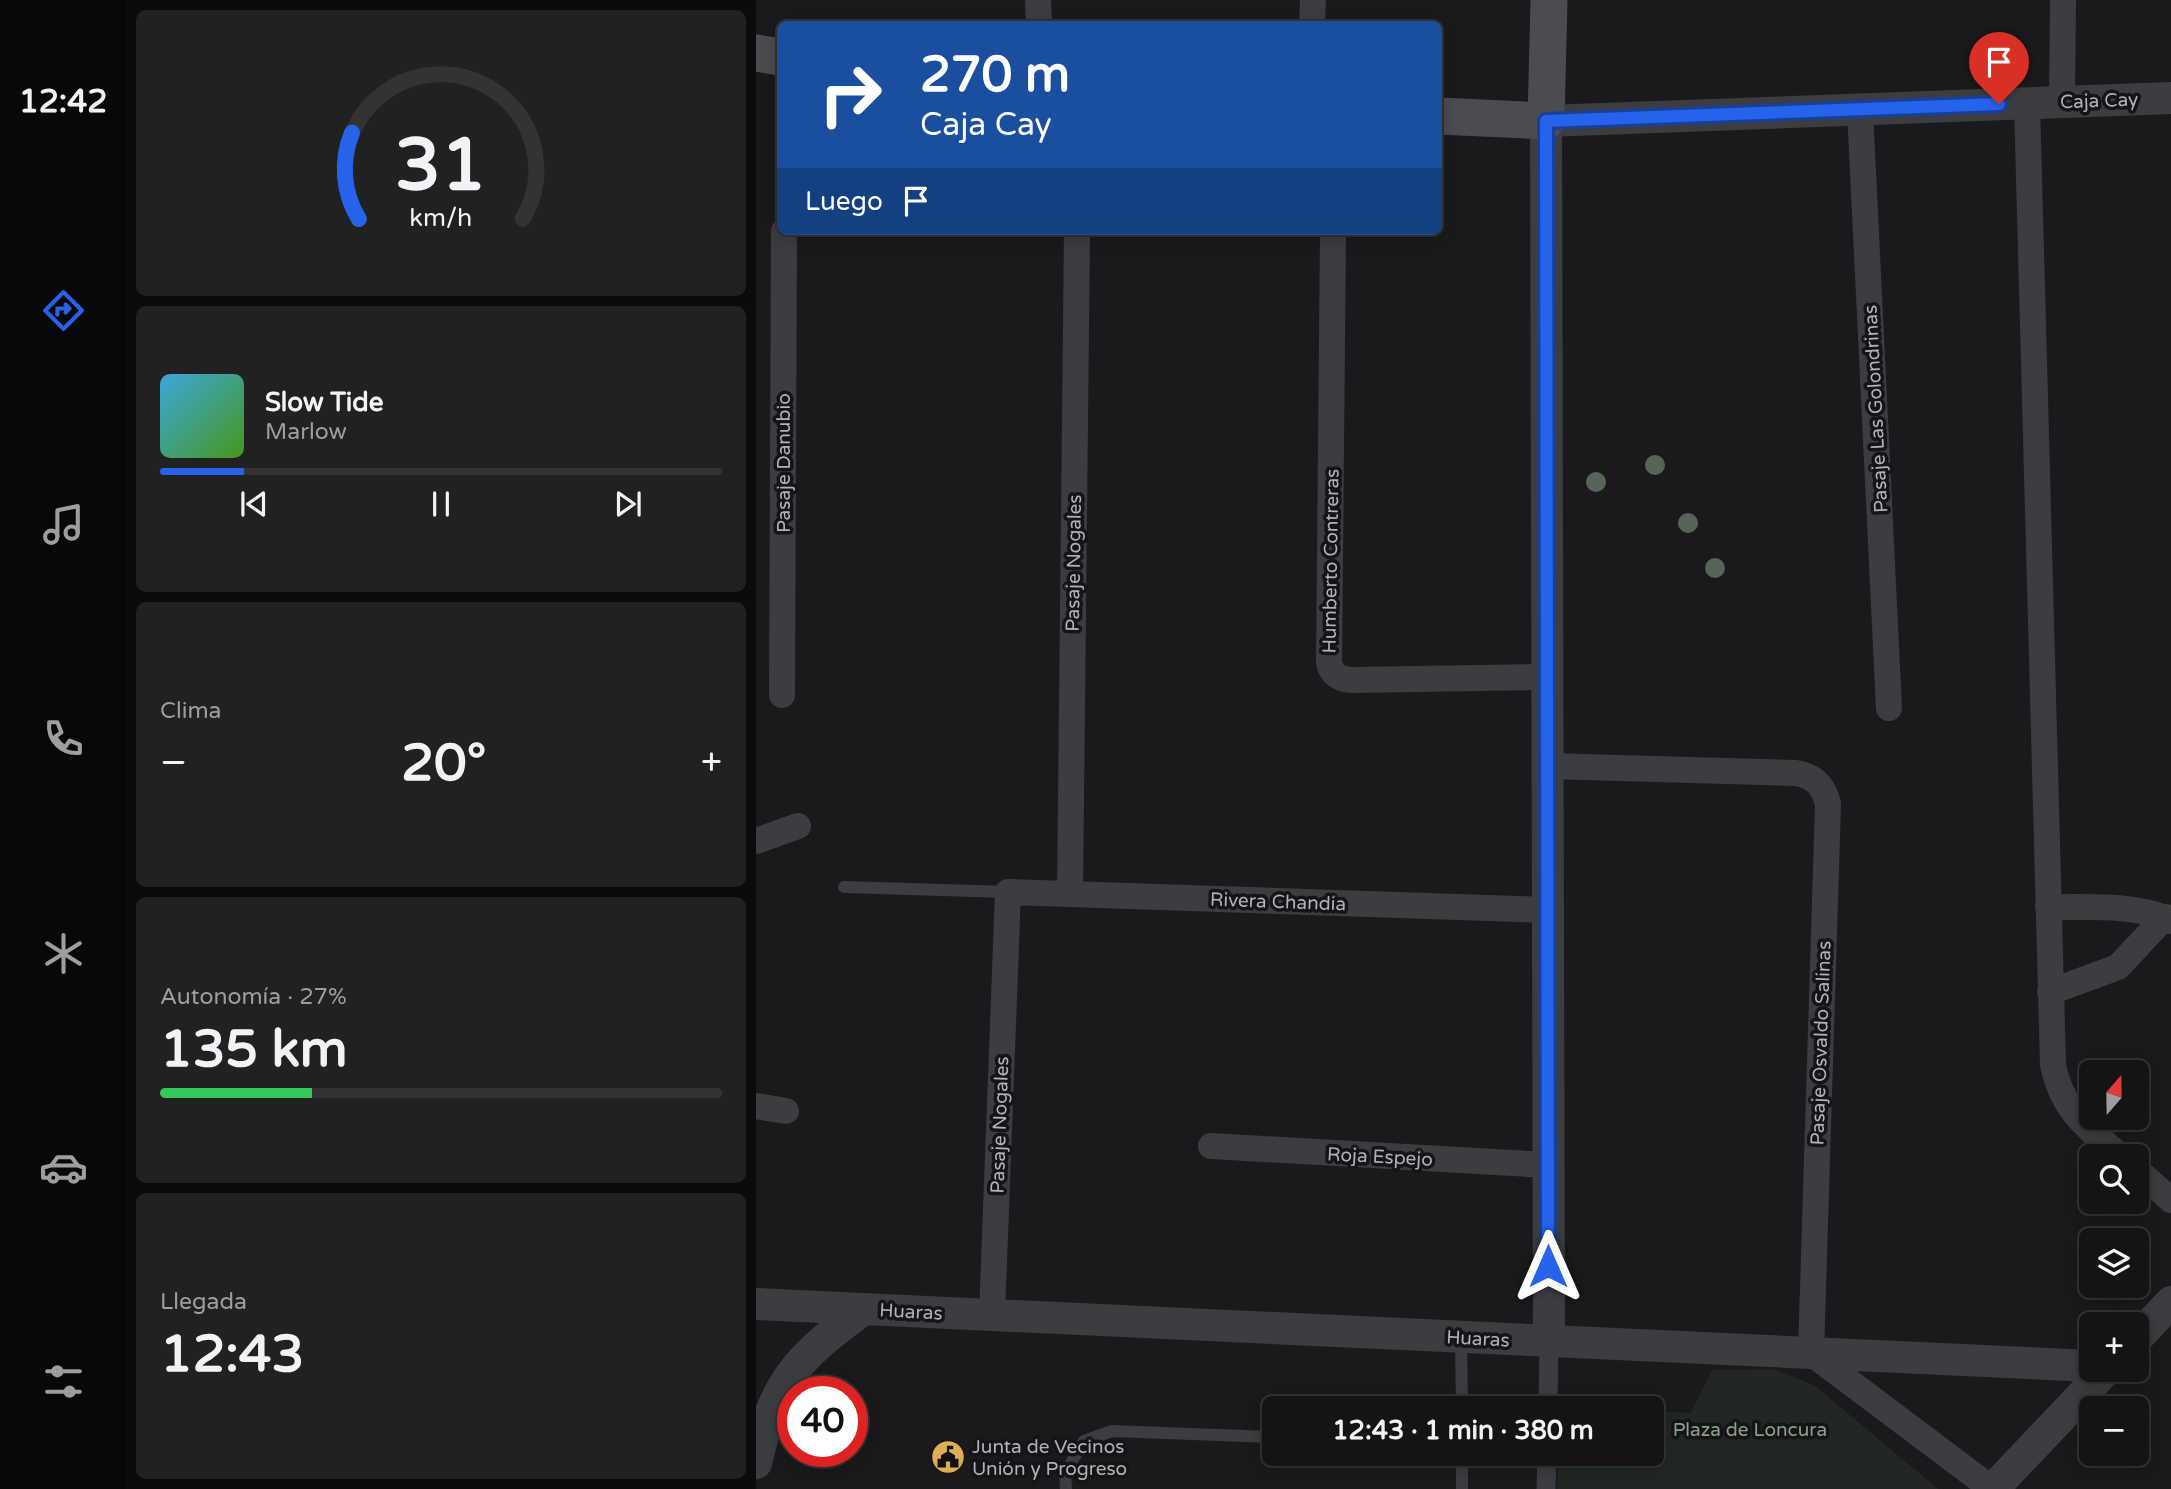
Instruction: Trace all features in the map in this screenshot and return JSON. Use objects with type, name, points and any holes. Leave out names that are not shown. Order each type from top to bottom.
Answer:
[{"type":"main road","points":[[1546,121],[1549,0]]},
{"type":"main road","points":[[756,53],[777,56]]},
{"type":"main road","name":"Caja Cay","points":[[1442,116],[1546,121]]},
{"type":"street","points":[[1038,0],[1039,21]]},
{"type":"street","points":[[1312,21],[1313,0]]},
{"type":"street","points":[[2062,102],[2063,0]]},
{"type":"street","name":"Caja Cay","points":[[1546,121],[2171,98]]},
{"type":"street","points":[[2027,103],[2053,1065],[2062,1096],[2079,1120],[2106,1144]]},
{"type":"street","name":"Pasaje Las Golondrinas","points":[[1860,110],[1889,708]]},
{"type":"street","points":[[1546,121],[1548,1396]]},
{"type":"street","name":"Pasaje Danubio","points":[[782,695],[784,235]]},
{"type":"street","name":"Pasaje Nogales","points":[[1070,894],[1077,235]]},
{"type":"street","name":"Humberto Contreras","points":[[1333,235],[1330,669],[1339,678],[1352,680],[1548,677]]},
{"type":"street","name":"Pasaje Osvaldo Salinas","points":[[1548,766],[1796,773],[1814,780],[1826,795],[1828,804],[1811,1353]]},
{"type":"street","points":[[756,841],[798,826]]},
{"type":"street","name":"Pasaje Nogales","points":[[992,1315],[1008,892]]},
{"type":"street","name":"Rivera Chandia","points":[[1008,892],[1548,910]]},
{"type":"street","points":[[2048,907],[2132,909],[2168,919]]},
{"type":"street","points":[[2050,992],[2118,967],[2168,919]]},
{"type":"street","points":[[756,1106],[786,1111]]},
{"type":"street","name":"Roja Espejo","points":[[1212,1146],[1548,1165]]},
{"type":"street","points":[[2149,1181],[2171,1200]]},
{"type":"street","points":[[2149,1325],[2171,1302]]},
{"type":"street","name":"Huaras","points":[[756,1304],[2079,1365]]},
{"type":"street","name":"Huaras","points":[[756,1463],[773,1403],[785,1381],[812,1349],[864,1309]]},
{"type":"street","points":[[1811,1353],[1992,1489],[2095,1382]]},
{"type":"street","points":[[1546,1489],[1547,1466]]},
{"type":"lane","points":[[844,887],[1008,892]]},
{"type":"lane","points":[[1461,1337],[1462,1396]]},
{"type":"lane","points":[[1066,1489],[1065,1473],[1084,1441],[1112,1432],[1262,1437]]},
{"type":"lane","points":[[1462,1466],[1462,1489]]},
{"type":"green space","name":"Plaza de Loncura","points":[[1773,1369],[1814,1385],[1938,1489],[1557,1489],[1558,1466],[1664,1466],[1664,1412],[1691,1413],[1712,1370]]},
{"type":"place","name":"Junta de Vecinos Unión y Progreso","points":[[948,1457]]},
{"type":"route","points":[[1548,1266],[1546,121],[1999,104]]}]
